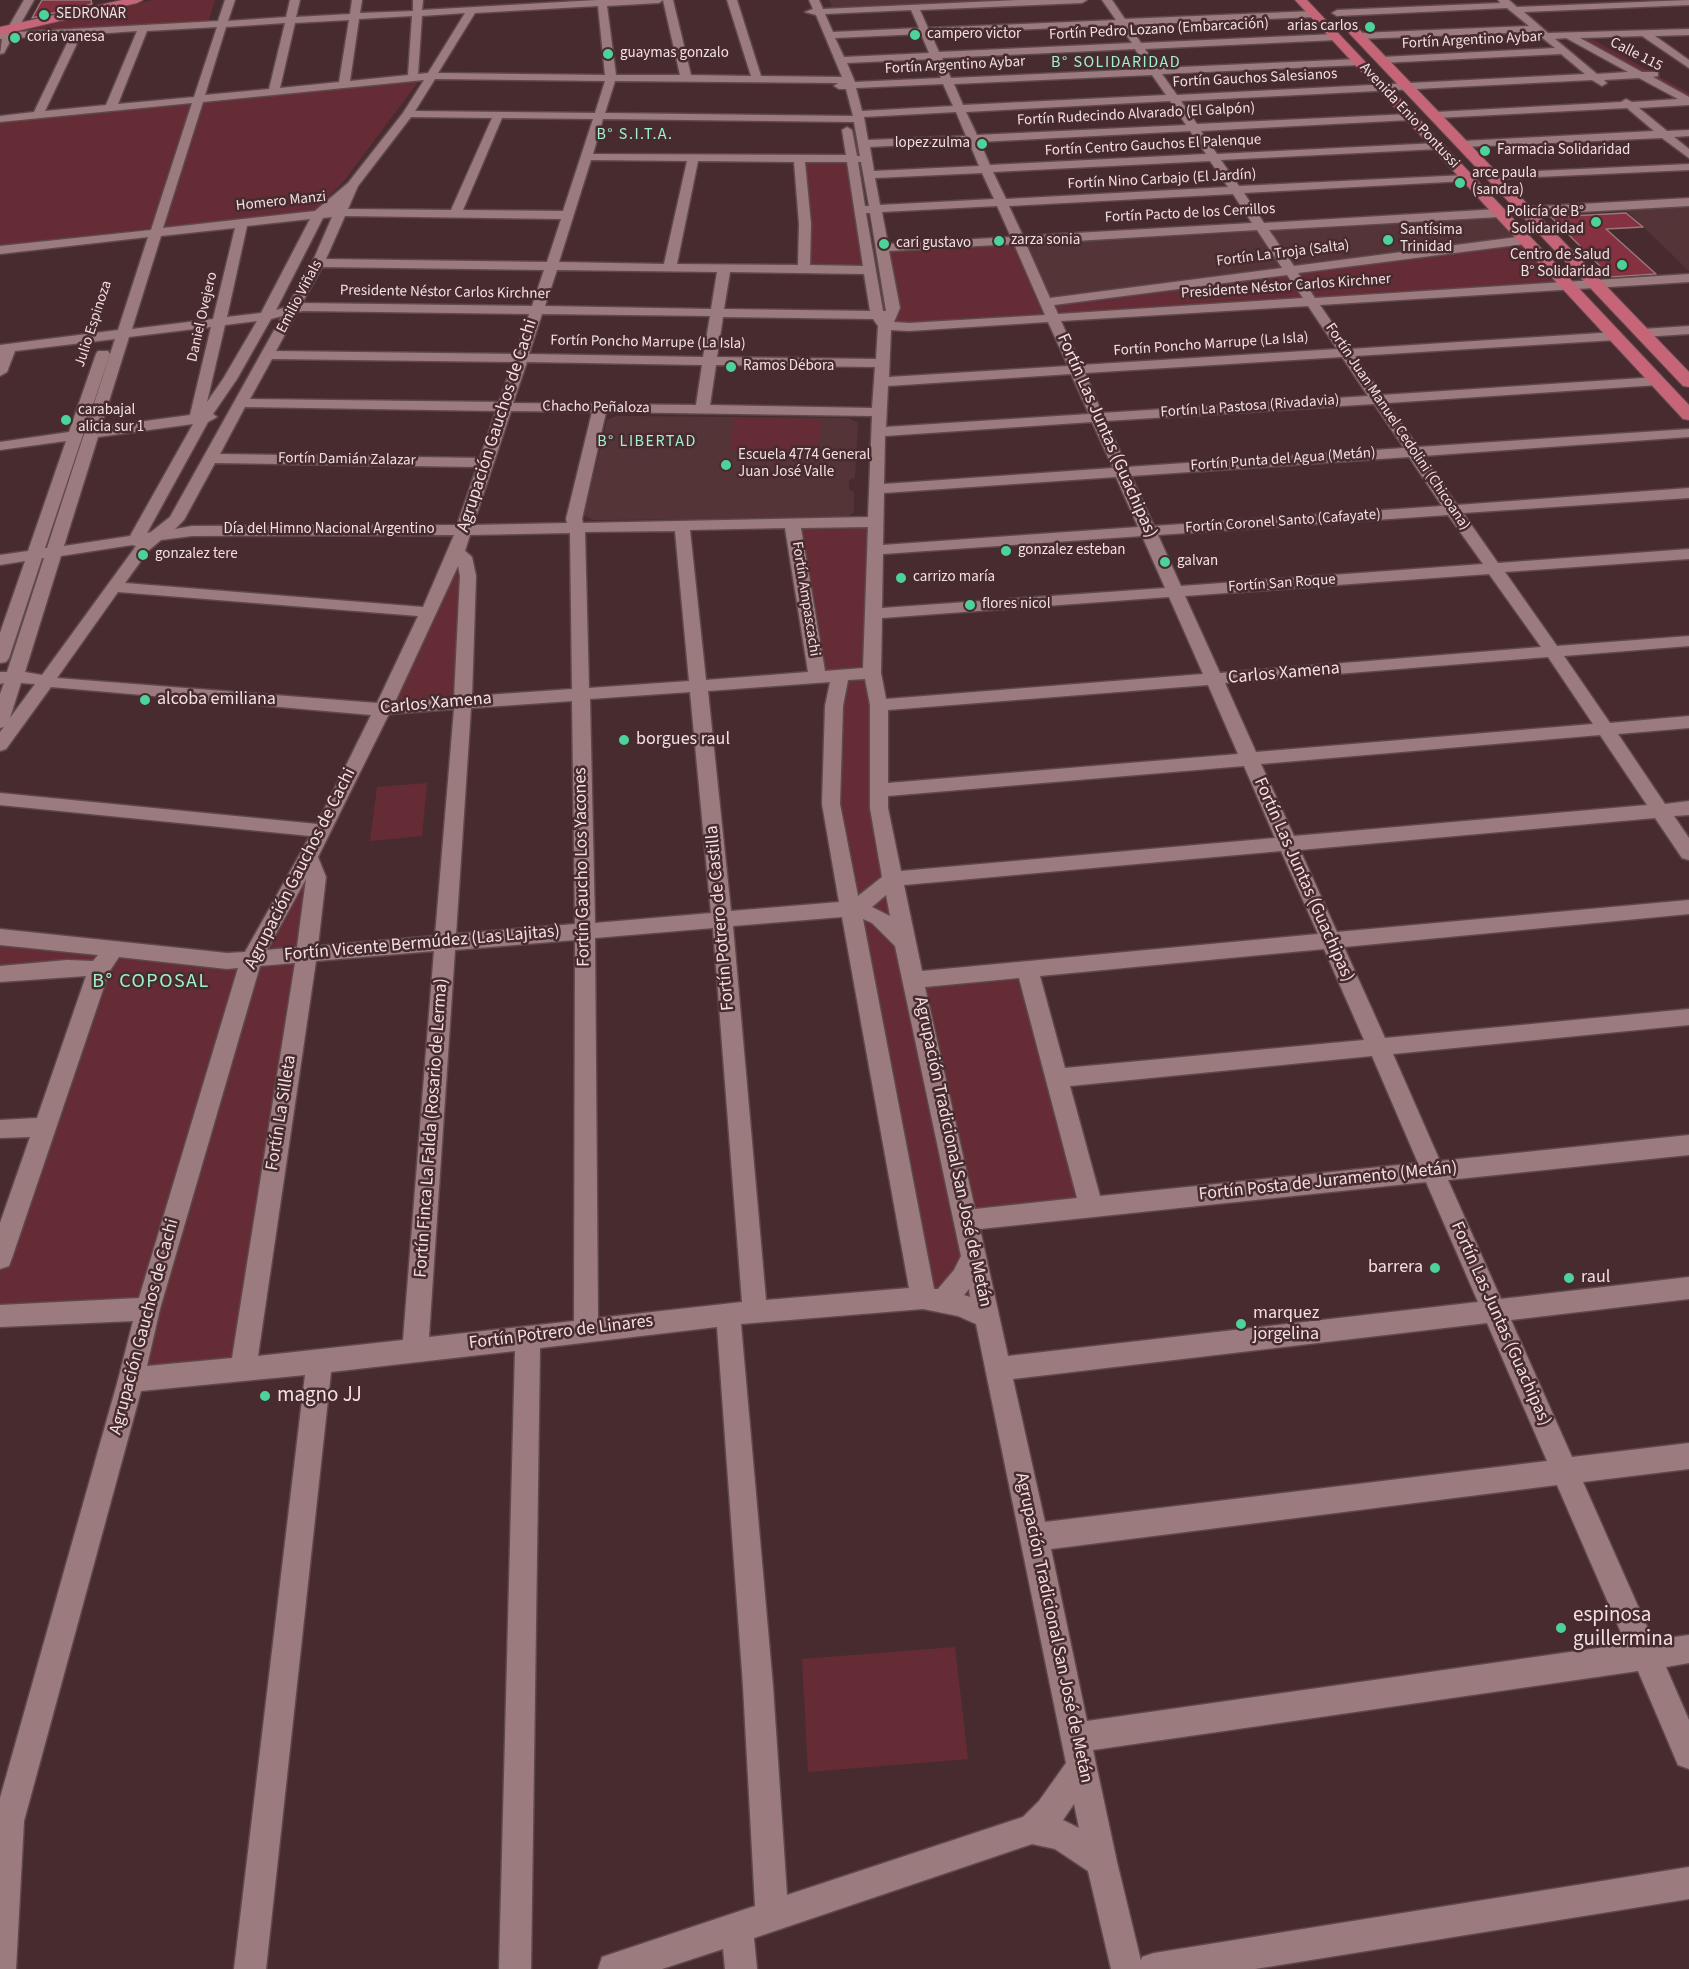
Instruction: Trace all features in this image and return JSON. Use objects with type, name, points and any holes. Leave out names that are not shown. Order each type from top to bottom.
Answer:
[{"type":"main road","points":[[6,32],[137,0]]},
{"type":"main road","name":"Avenida Enio Pontussi","points":[[1301,0],[1689,415]]},
{"type":"main road","name":"Avenida Enio Pontussi","points":[[1333,10],[1688,380]]},
{"type":"street","points":[[0,51],[6,32],[29,0]]},
{"type":"street","name":"Julio Espinoza","points":[[217,25],[220,0]]},
{"type":"street","name":"Julio Espinoza","points":[[0,722],[11,672],[92,434],[156,232],[193,99],[217,25],[230,0]]},
{"type":"street","points":[[274,91],[295,0]]},
{"type":"street","points":[[344,84],[357,0]]},
{"type":"street","points":[[413,77],[418,0]]},
{"type":"street","points":[[460,11],[466,0]]},
{"type":"street","points":[[6,32],[143,29],[658,0]]},
{"type":"street","points":[[668,0],[686,78]]},
{"type":"street","points":[[732,0],[757,79]]},
{"type":"street","name":"Agrupación Tradicional San José de Metán","points":[[805,0],[814,8],[840,60],[844,83],[845,119],[870,270],[884,318]]},
{"type":"street","points":[[814,8],[914,7],[1082,0]]},
{"type":"street","name":"Fortín Juan Manuel Cedolini (Chicoana)","points":[[1107,0],[1415,451],[1452,509],[1553,652],[1689,853]]},
{"type":"street","name":"Agrupación Gauchos de Cachi","points":[[0,1969],[5,1822],[131,1380],[148,1309],[251,960],[323,831],[456,553],[552,266],[611,78],[602,2]]},
{"type":"street","points":[[1333,10],[1689,2]]},
{"type":"street","points":[[1509,5],[1689,155]]},
{"type":"street","name":"Fortín Las Juntas (Guachipas)","points":[[914,7],[962,108],[1017,240],[1054,317],[1147,532],[1378,1046],[1689,1754]]},
{"type":"street","name":"Agrupación Tradicional San José de Metán","points":[[814,8],[858,116],[883,248],[884,318],[878,432],[872,673],[879,705],[879,808],[905,943],[1035,1537],[1101,1863],[1127,1969]]},
{"type":"street","points":[[352,185],[408,114],[472,10]]},
{"type":"street","points":[[829,35],[1314,14]]},
{"type":"street","points":[[111,107],[143,29]]},
{"type":"street","points":[[1359,36],[1536,29]]},
{"type":"street","points":[[38,115],[77,32]]},
{"type":"street","points":[[1546,36],[1689,32]]},
{"type":"street","points":[[1644,33],[1689,65]]},
{"type":"street","points":[[1585,35],[1689,93]]},
{"type":"street","name":"Calle 115","points":[[1569,36],[1639,76],[1655,81],[1689,102]]},
{"type":"street","name":"Fortín Pedro Lozano (Embarcación)","points":[[840,60],[1336,37]]},
{"type":"street","name":"Fortín Argentino Aybar","points":[[1382,60],[1564,51]]},
{"type":"street","name":"Fortín Argentino Aybar","points":[[2,116],[38,115],[432,76],[757,79],[844,83],[948,81],[1359,62]]},
{"type":"street","name":"Fortín Gauchos Salesianos","points":[[408,114],[845,119],[962,108],[1654,74]]},
{"type":"street","name":"Julio Espinoza","points":[[152,200],[193,99]]},
{"type":"street","points":[[1436,115],[1689,102]]},
{"type":"street","points":[[456,213],[498,116]]},
{"type":"street","name":"Fortín Rudecindo Alvarado (El Galpón)","points":[[864,144],[1410,117]]},
{"type":"street","points":[[1463,144],[1689,133]]},
{"type":"street","name":"Fortín Centro Gauchos El Palenque","points":[[869,176],[1438,147]]},
{"type":"street","points":[[587,157],[866,159]]},
{"type":"street","points":[[670,266],[693,158]]},
{"type":"street","points":[[799,159],[806,224],[804,268]]},
{"type":"street","points":[[1493,176],[1689,167]]},
{"type":"street","name":"Fortín Nino Carbajo (El Jardín)","points":[[860,210],[1466,178]]},
{"type":"street","name":"Emilio Viñals","points":[[0,745],[142,548],[176,520],[294,308],[333,232],[352,185]]},
{"type":"street","name":"Emilio Viñals","points":[[135,541],[200,418],[230,379],[316,219],[352,185]]},
{"type":"street","points":[[1526,211],[1689,202]]},
{"type":"street","name":"Homero Manzi","points":[[0,250],[242,223],[316,219],[342,212],[567,215]]},
{"type":"street","name":"Fortín Pacto de los Cerrillos","points":[[883,248],[1499,213]]},
{"type":"street","points":[[316,219],[333,232]]},
{"type":"street","name":"Daniel Ovejero","points":[[200,418],[242,223]]},
{"type":"street","name":"Fortín La Troja (Salta)","points":[[1047,302],[1525,240]]},
{"type":"street","points":[[290,270],[316,266],[670,266],[870,270]]},
{"type":"street","points":[[702,409],[715,313],[724,267]]},
{"type":"street","name":"Presidente Néstor Carlos Kirchner","points":[[5,349],[111,330],[124,333],[219,322],[294,308],[715,313],[884,318],[909,327],[1689,278]]},
{"type":"street","name":"Julio Espinoza","points":[[0,661],[33,555],[111,330]]},
{"type":"street","points":[[1643,333],[1689,330]]},
{"type":"street","name":"Fortín Poncho Marrupe (La Isla)","points":[[881,382],[1616,336]]},
{"type":"street","points":[[0,372],[5,349]]},
{"type":"street","name":"Fortín Poncho Marrupe (La Isla)","points":[[269,355],[882,363]]},
{"type":"street","name":"Fortín La Pastosa (Rivadavia)","points":[[878,432],[1658,381]]},
{"type":"street","name":"Chacho Peñaloza","points":[[92,434],[200,418],[237,408],[504,407],[880,412]]},
{"type":"street","name":"Fortín Gaucho Los Yacones","points":[[586,1330],[585,930],[578,535],[574,519],[600,408]]},
{"type":"street","name":"Fortín Punta del Agua (Metán)","points":[[878,489],[1689,433]]},
{"type":"street","points":[[0,446],[74,436]]},
{"type":"street","name":"Fortín Damián Zalazar","points":[[209,458],[485,463]]},
{"type":"street","name":"Fortín Coronel Santo (Cafayate)","points":[[876,550],[1689,493]]},
{"type":"street","name":"Día del Himno Nacional Argentino","points":[[0,560],[192,531],[464,530],[576,526],[876,522]]},
{"type":"street","name":"Fortín Ampascachi","points":[[792,524],[817,675]]},
{"type":"street","name":"Fortín Potrero de Castilla","points":[[682,525],[722,919],[758,1686],[772,1916]]},
{"type":"street","name":"Fortín Finca La Falda (Rosario de Lerma)","points":[[416,1350],[463,702],[468,576],[464,556],[456,553]]},
{"type":"street","name":"Fortín San Roque","points":[[874,614],[1689,554]]},
{"type":"street","points":[[114,587],[427,612]]},
{"type":"street","name":"Carlos Xamena","points":[[879,705],[1689,641]]},
{"type":"street","name":"Carlos Xamena","points":[[0,661],[11,672],[47,682],[366,710],[817,675],[872,673]]},
{"type":"street","points":[[842,674],[836,688],[834,706],[830,796],[849,909],[933,1299],[963,1278],[974,1255]]},
{"type":"street","points":[[879,790],[1689,722]]},
{"type":"street","points":[[0,799],[323,831]]},
{"type":"street","points":[[849,909],[864,902],[893,879],[1689,808]]},
{"type":"street","name":"Fortín La Silleta","points":[[243,1370],[307,954],[316,877],[309,857]]},
{"type":"street","points":[[914,980],[1329,939],[1689,907]]},
{"type":"street","name":"Fortín Vicente Bermúdez (Las Lajitas)","points":[[0,937],[113,950],[251,960],[849,909],[879,918],[905,943]]},
{"type":"street","points":[[0,1258],[99,969],[113,950]]},
{"type":"street","points":[[0,974],[67,968],[99,969]]},
{"type":"street","points":[[1027,968],[1091,1206]]},
{"type":"street","points":[[1057,1078],[1689,1017]]},
{"type":"street","points":[[0,1128],[45,1127]]},
{"type":"street","name":"Fortín Posta de Juramento (Metán)","points":[[966,1220],[1689,1145]]},
{"type":"street","points":[[999,1369],[1689,1288]]},
{"type":"street","name":"Fortín Potrero de Linares","points":[[131,1380],[319,1362],[741,1313],[933,1299],[962,1305],[988,1318]]},
{"type":"street","points":[[0,1316],[148,1309]]},
{"type":"street","points":[[515,1969],[528,1337]]},
{"type":"street","points":[[250,1969],[319,1362]]},
{"type":"street","points":[[1035,1537],[1689,1455]]},
{"type":"street","points":[[614,1969],[1032,1829],[1050,1812],[1078,1752],[1689,1649]]},
{"type":"street","points":[[1032,1829],[1058,1834],[1076,1843],[1101,1863]]},
{"type":"street","points":[[1154,1969],[1689,1883]]},
{"type":"street","points":[[737,1927],[741,1969]]},
{"type":"shaded area","points":[[153,0],[215,0],[208,23],[24,33],[26,28]]},
{"type":"shaded area","points":[[829,0],[1021,0],[833,8]]},
{"type":"shaded area","points":[[1585,35],[1689,93],[1689,101],[1570,36]]},
{"type":"shaded area","points":[[421,78],[344,181],[315,210],[0,245],[0,121]]},
{"type":"shaded area","points":[[799,159],[851,159],[870,270],[804,269]]},
{"type":"shaded area","points":[[1689,203],[1689,271],[1623,207]]},
{"type":"shaded area","points":[[1498,213],[1523,240],[1046,302],[1018,240]]},
{"type":"shaded area","points":[[1018,240],[1054,317],[892,324],[883,248]]},
{"type":"shaded area","points":[[1522,241],[1564,284],[1314,299],[1295,270]]},
{"type":"shaded area","points":[[1288,272],[1308,300],[1057,315],[1051,303]]},
{"type":"shaded area","name":"Escuela 4774 General Juan José Valle","points":[[616,416],[848,418],[858,423],[855,478],[849,480],[849,489],[854,492],[854,512],[846,518],[593,520],[584,515],[607,420]]},
{"type":"shaded area","points":[[734,418],[821,419],[819,450],[730,449]]},
{"type":"shaded area","points":[[876,522],[879,808],[974,1255],[944,1300],[923,1298],[831,804],[842,675],[817,675],[792,524]]},
{"type":"shaded area","points":[[456,553],[466,563],[463,702],[383,709]]},
{"type":"shaded area","points":[[427,783],[422,836],[370,841],[377,787]]},
{"type":"shaded area","points":[[309,857],[243,1370],[131,1380],[148,1309],[0,1316],[0,1258],[99,970],[0,973],[0,937],[251,960]]},
{"type":"shaded area","points":[[1024,972],[1086,1202],[970,1216],[919,983]]},
{"type":"shaded area","points":[[955,1647],[968,1759],[808,1772],[802,1659]]},
{"type":"building","name":"SEDRONAR","points":[[42,0],[91,0],[92,4],[32,18]]},
{"type":"building","points":[[1626,213],[1643,227],[1606,229],[1656,274],[1611,277],[1551,217]]},
{"type":"place","name":"SEDRONAR","points":[[44,15]]},
{"type":"place","name":"arias carlos","points":[[1370,27]]},
{"type":"place","name":"campero victor","points":[[915,35]]},
{"type":"place","name":"coria vanesa","points":[[15,38]]},
{"type":"place","name":"guaymas gonzalo","points":[[608,54]]},
{"type":"place","name":"lopez zulma","points":[[982,144]]},
{"type":"place","name":"Farmacia Solidaridad","points":[[1485,151]]},
{"type":"place","name":"arce paula (sandra)","points":[[1460,183]]},
{"type":"place","name":"Policía de B° Solidaridad","points":[[1596,222]]},
{"type":"place","name":"Santísima Trinidad","points":[[1388,240]]},
{"type":"place","name":"zarza sonia","points":[[999,241]]},
{"type":"place","name":"cari gustavo","points":[[884,244]]},
{"type":"place","name":"Centro de Salud B° Solidaridad","points":[[1622,265]]},
{"type":"place","name":"Ramos Débora","points":[[731,367]]},
{"type":"place","name":"carabajal alicia sur 1","points":[[66,420]]},
{"type":"place","name":"Escuela 4774 General Juan José Valle","points":[[726,465]]},
{"type":"place","name":"gonzalez esteban","points":[[1006,551]]},
{"type":"place","name":"gonzalez tere","points":[[143,555]]},
{"type":"place","name":"galvan","points":[[1165,562]]},
{"type":"place","name":"carrizo maría","points":[[901,578]]},
{"type":"place","name":"flores nicol","points":[[970,605]]},
{"type":"place","name":"alcoba emiliana","points":[[145,700]]},
{"type":"place","name":"borgues raul","points":[[624,740]]},
{"type":"place","name":"barrera","points":[[1435,1268]]},
{"type":"place","name":"raul","points":[[1569,1278]]},
{"type":"place","name":"marquez jorgelina","points":[[1241,1324]]},
{"type":"place","name":"magno JJ","points":[[265,1396]]},
{"type":"place","name":"espinosa guillermina","points":[[1561,1628]]},
{"type":"district","name":"B° SOLIDARIDAD","points":[[1116,63]]},
{"type":"district","name":"B° S.I.T.A.","points":[[635,135]]},
{"type":"district","name":"B° LIBERTAD","points":[[647,442]]},
{"type":"district","name":"B° COPOSAL","points":[[151,983]]}]
